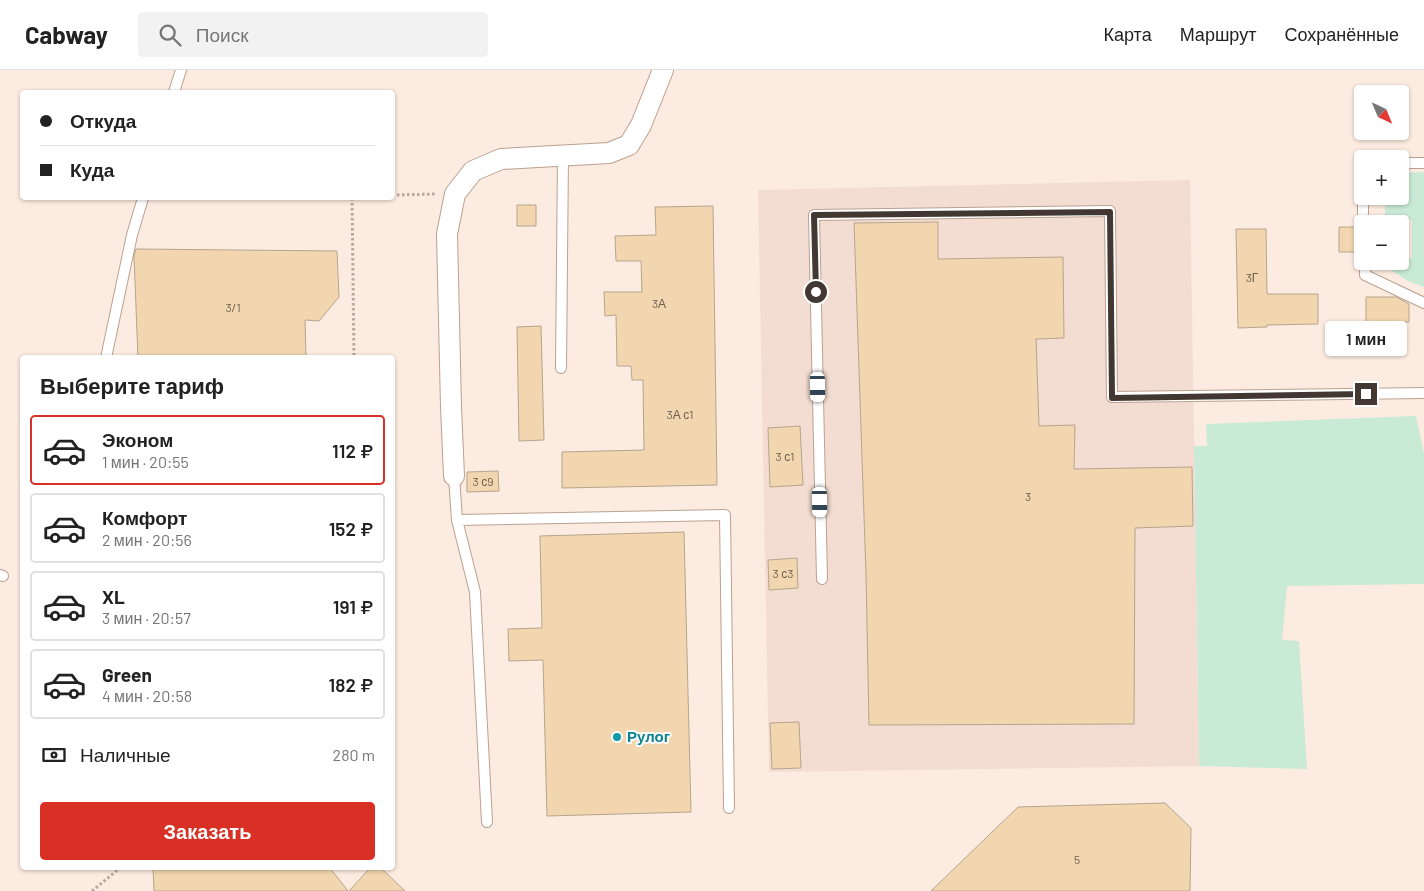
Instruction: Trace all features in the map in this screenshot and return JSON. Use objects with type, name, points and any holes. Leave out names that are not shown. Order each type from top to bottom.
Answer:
[{"type":"street","points":[[454,476],[447,234],[455,194],[473,171],[501,159],[608,153],[629,145],[641,125],[663,70]]},
{"type":"lane","points":[[175,90],[181,70]]},
{"type":"lane","points":[[561,368],[563,156]]},
{"type":"lane","points":[[1409,164],[1424,163]]},
{"type":"lane","points":[[107,355],[132,235],[142,200]]},
{"type":"lane","points":[[1363,205],[1363,213]]},
{"type":"lane","points":[[822,579],[814,215],[1110,212],[1112,398],[1424,393]]},
{"type":"lane","points":[[1365,270],[1365,275],[1424,303]]},
{"type":"lane","points":[[454,476],[457,520],[475,592],[487,822]]},
{"type":"lane","points":[[457,520],[724,514],[729,808]]},
{"type":"path","points":[[395,194],[455,194]]},
{"type":"path","points":[[352,200],[354,355]]},
{"type":"path","points":[[92,891],[118,870]]},
{"type":"shaded area","points":[[1190,180],[1199,766],[769,772],[758,190]]},
{"type":"green space","points":[[1424,172],[1424,287],[1408,281],[1391,270],[1409,270],[1409,258],[1412,258],[1412,220],[1409,220],[1409,215],[1385,215],[1385,205],[1409,205],[1409,173]]},
{"type":"green space","points":[[1416,416],[1424,454],[1424,584],[1287,586],[1282,640],[1299,641],[1307,769],[1199,766],[1194,446],[1207,446],[1206,424]]},
{"type":"building","points":[[517,205],[536,205],[536,226],[517,226]]},
{"type":"building","points":[[713,206],[717,485],[562,488],[562,452],[644,450],[643,380],[632,380],[631,366],[617,366],[616,315],[605,316],[604,292],[642,292],[641,261],[616,261],[615,236],[656,235],[655,207]]},
{"type":"building","points":[[938,222],[938,259],[1063,257],[1064,338],[1036,339],[1039,426],[1075,425],[1074,469],[1192,467],[1193,526],[1135,528],[1134,724],[869,725],[866,574],[854,223]]},
{"type":"building","points":[[1339,227],[1354,227],[1354,252],[1339,252]]},
{"type":"building","points":[[1236,229],[1266,229],[1267,294],[1318,294],[1318,324],[1267,325],[1267,327],[1238,328]]},
{"type":"building","points":[[136,249],[337,251],[339,297],[319,321],[305,320],[306,355],[138,355],[134,256]]},
{"type":"building","points":[[1366,297],[1396,297],[1409,304],[1409,322],[1366,322]]},
{"type":"building","points":[[541,326],[544,440],[519,441],[517,327]]},
{"type":"building","points":[[800,426],[803,485],[770,487],[768,428]]},
{"type":"building","points":[[498,471],[499,491],[467,492],[467,472]]},
{"type":"building","name":"Рулог","points":[[684,532],[691,812],[547,816],[543,660],[509,661],[508,629],[542,628],[540,536]]},
{"type":"building","points":[[797,558],[798,588],[769,590],[768,560]]},
{"type":"building","points":[[799,722],[801,768],[772,769],[770,723]]},
{"type":"building","points":[[1165,803],[1191,828],[1190,891],[931,891],[1018,807]]},
{"type":"building","points":[[153,870],[332,870],[348,891],[154,891]]},
{"type":"building","points":[[368,870],[383,870],[405,891],[349,891]]},
{"type":"place","name":"Рулог","points":[[617,737]]},
{"type":"route","points":[[816,292],[814,215],[1110,212],[1112,398],[1366,394]]}]
